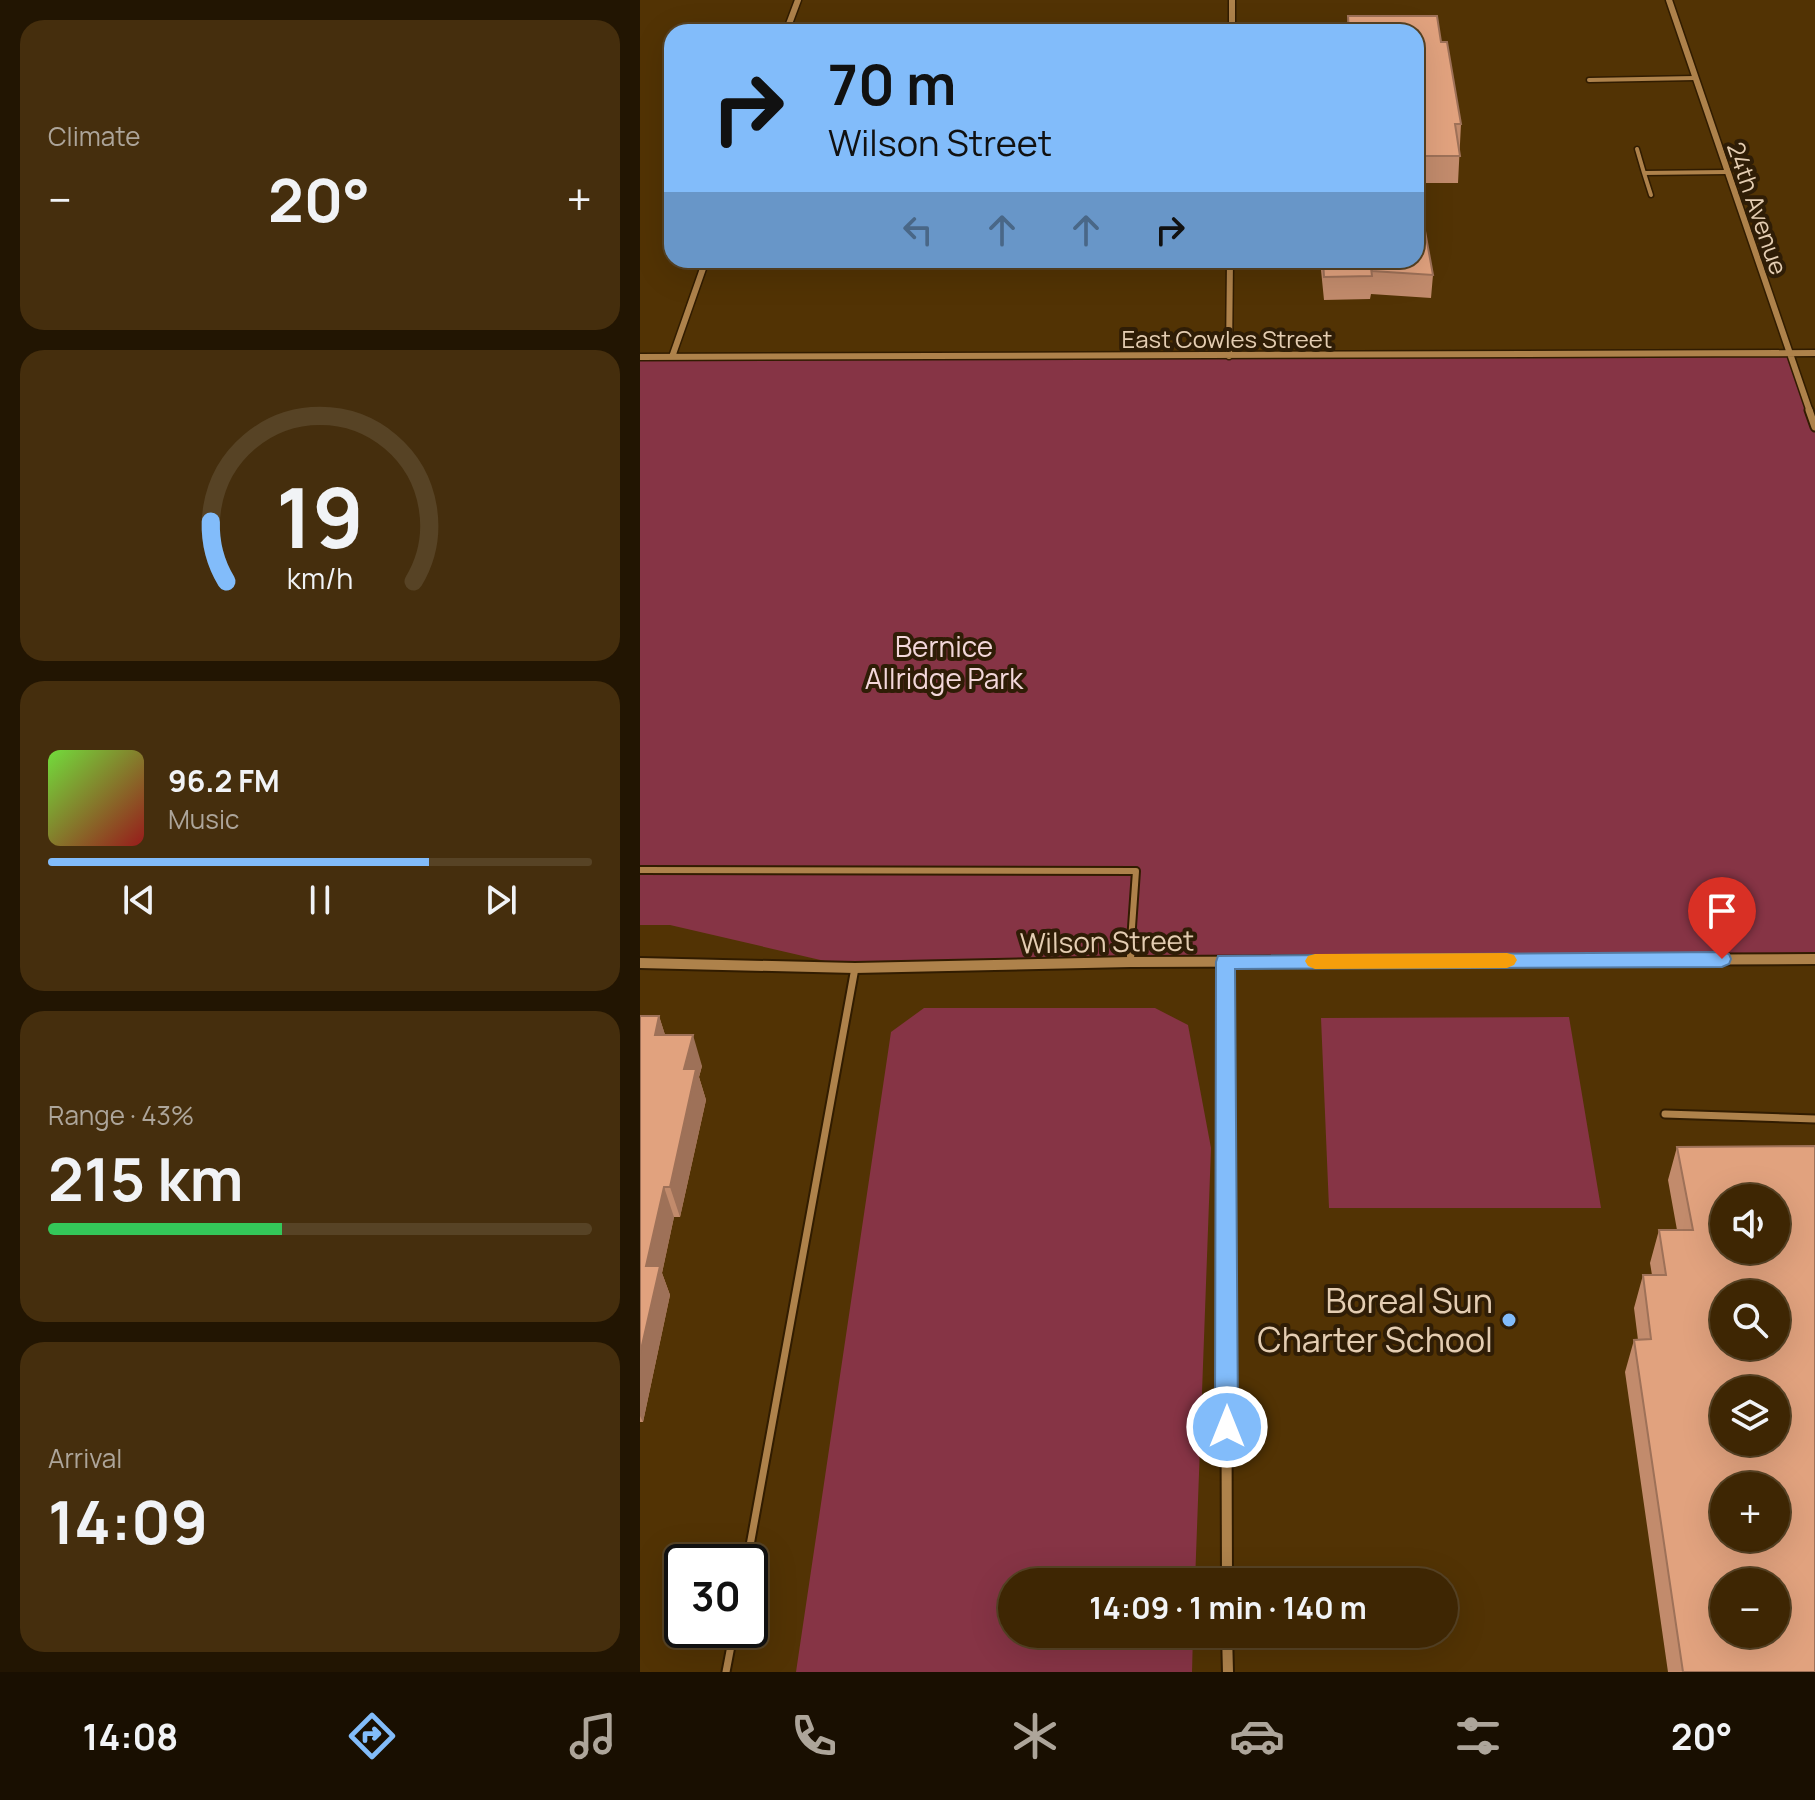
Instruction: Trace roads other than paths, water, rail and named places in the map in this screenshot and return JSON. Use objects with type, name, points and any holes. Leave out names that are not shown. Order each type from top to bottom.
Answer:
[{"type":"street","points":[[789,24],[798,0]]},
{"type":"street","points":[[1232,0],[1232,24]]},
{"type":"street","name":"24th Avenue","points":[[1669,0],[1815,427]]},
{"type":"street","points":[[672,357],[703,268]]},
{"type":"street","points":[[1229,356],[1230,268]]},
{"type":"street","name":"East Cowles Street","points":[[640,357],[1815,353]]},
{"type":"street","name":"Wilson Street","points":[[640,963],[855,968],[1130,962],[1815,959]]},
{"type":"street","points":[[1225,962],[1227,1568]]},
{"type":"street","points":[[1227,1648],[1228,1672]]},
{"type":"lane","points":[[1589,80],[1695,78]]},
{"type":"lane","points":[[1637,149],[1651,195]]},
{"type":"lane","points":[[1644,173],[1726,172]]},
{"type":"lane","points":[[640,870],[1136,871],[1130,962]]},
{"type":"lane","points":[[750,1544],[855,968]]},
{"type":"lane","points":[[1665,1114],[1815,1119]]},
{"type":"lane","points":[[726,1672],[731,1648]]},
{"type":"place","name":"Boreal Sun Charter School","points":[[1509,1320]]},
{"type":"park label","name":"Bernice Allridge Park","points":[[944,662]]}]
